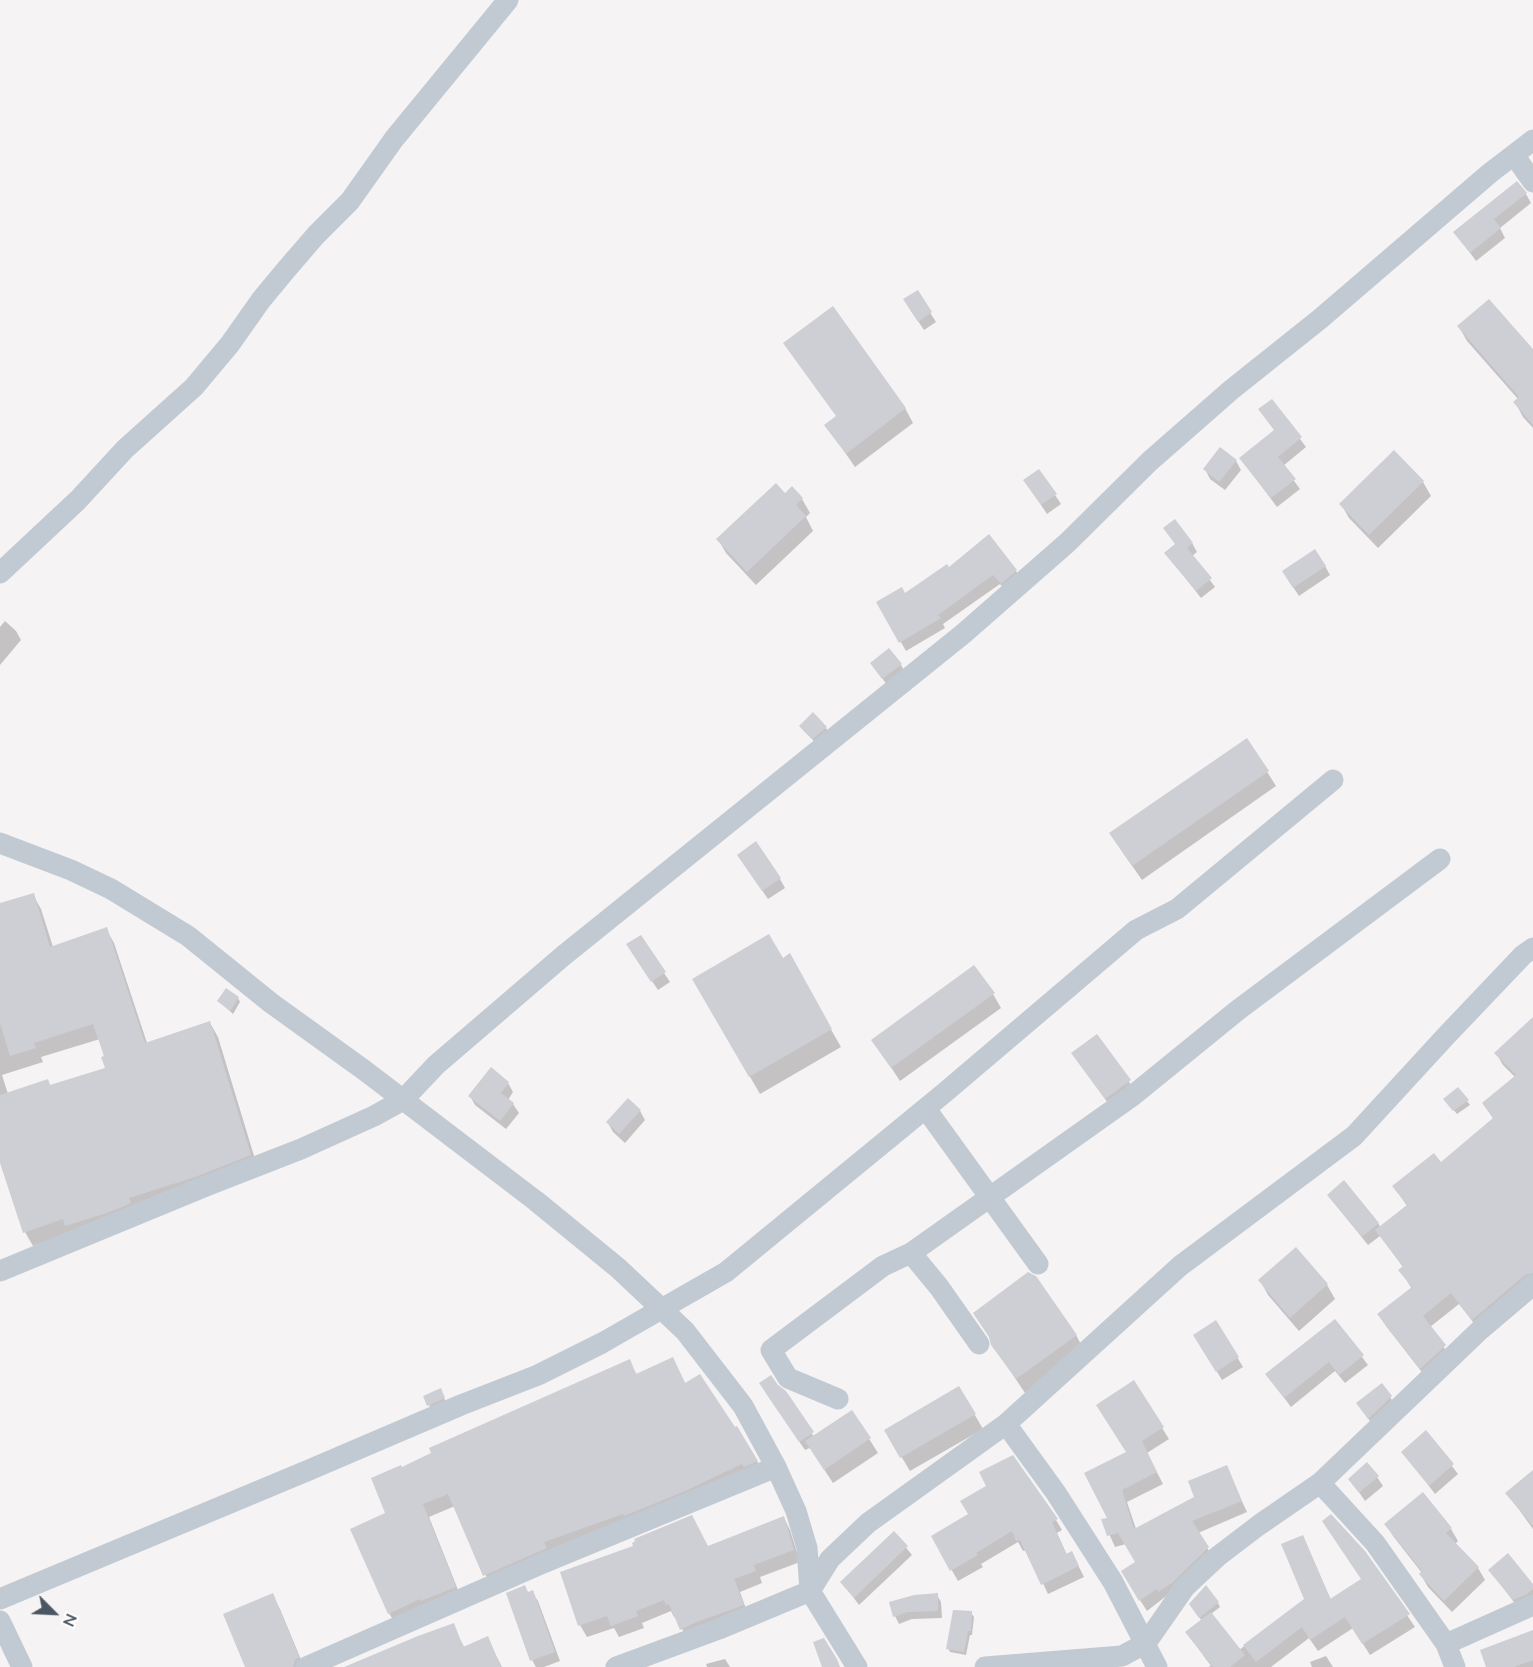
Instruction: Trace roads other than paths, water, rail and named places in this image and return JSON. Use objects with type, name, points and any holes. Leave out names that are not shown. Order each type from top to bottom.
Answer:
[{"type":"street","points":[[0,573],[78,500],[125,449],[194,387],[285,271],[350,201],[394,139],[507,0]]},
{"type":"street","points":[[0,1270],[301,1149],[374,1116],[403,1100],[436,1065],[563,956],[963,634],[1067,543],[1150,461],[1231,390],[1320,319],[1490,172],[1533,140]]},
{"type":"street","points":[[1514,155],[1533,182]]},
{"type":"street","points":[[0,1599],[461,1405],[538,1375],[602,1343],[726,1272],[926,1109],[1136,930],[1177,909],[1333,780]]},
{"type":"street","points":[[0,843],[72,870],[111,889],[188,936],[270,1004],[316,1034],[455,1142],[536,1201],[618,1268],[685,1331],[743,1406],[776,1467],[796,1511],[807,1548],[810,1591],[857,1667]]},
{"type":"street","points":[[838,1399],[788,1378],[771,1350],[883,1266],[911,1253],[1131,1097],[1238,1010],[1440,859]]},
{"type":"street","points":[[616,1667],[719,1629],[810,1591],[830,1559],[868,1522],[1006,1424],[1180,1266],[1354,1136],[1461,1020],[1523,955],[1533,948]]},
{"type":"street","points":[[926,1109],[1038,1264]]},
{"type":"street","points":[[911,1253],[939,1287],[979,1344]]},
{"type":"street","points":[[985,1667],[1122,1656],[1146,1643],[1185,1587],[1216,1557],[1320,1483],[1480,1330],[1533,1285]]},
{"type":"street","points":[[1006,1424],[1056,1493],[1101,1562],[1157,1667]]},
{"type":"street","points":[[306,1667],[541,1564],[776,1467]]},
{"type":"street","points":[[1320,1483],[1375,1543],[1446,1644],[1455,1667]]},
{"type":"street","points":[[1446,1644],[1533,1605]]},
{"type":"street","points":[[0,1621],[22,1667]]}]
